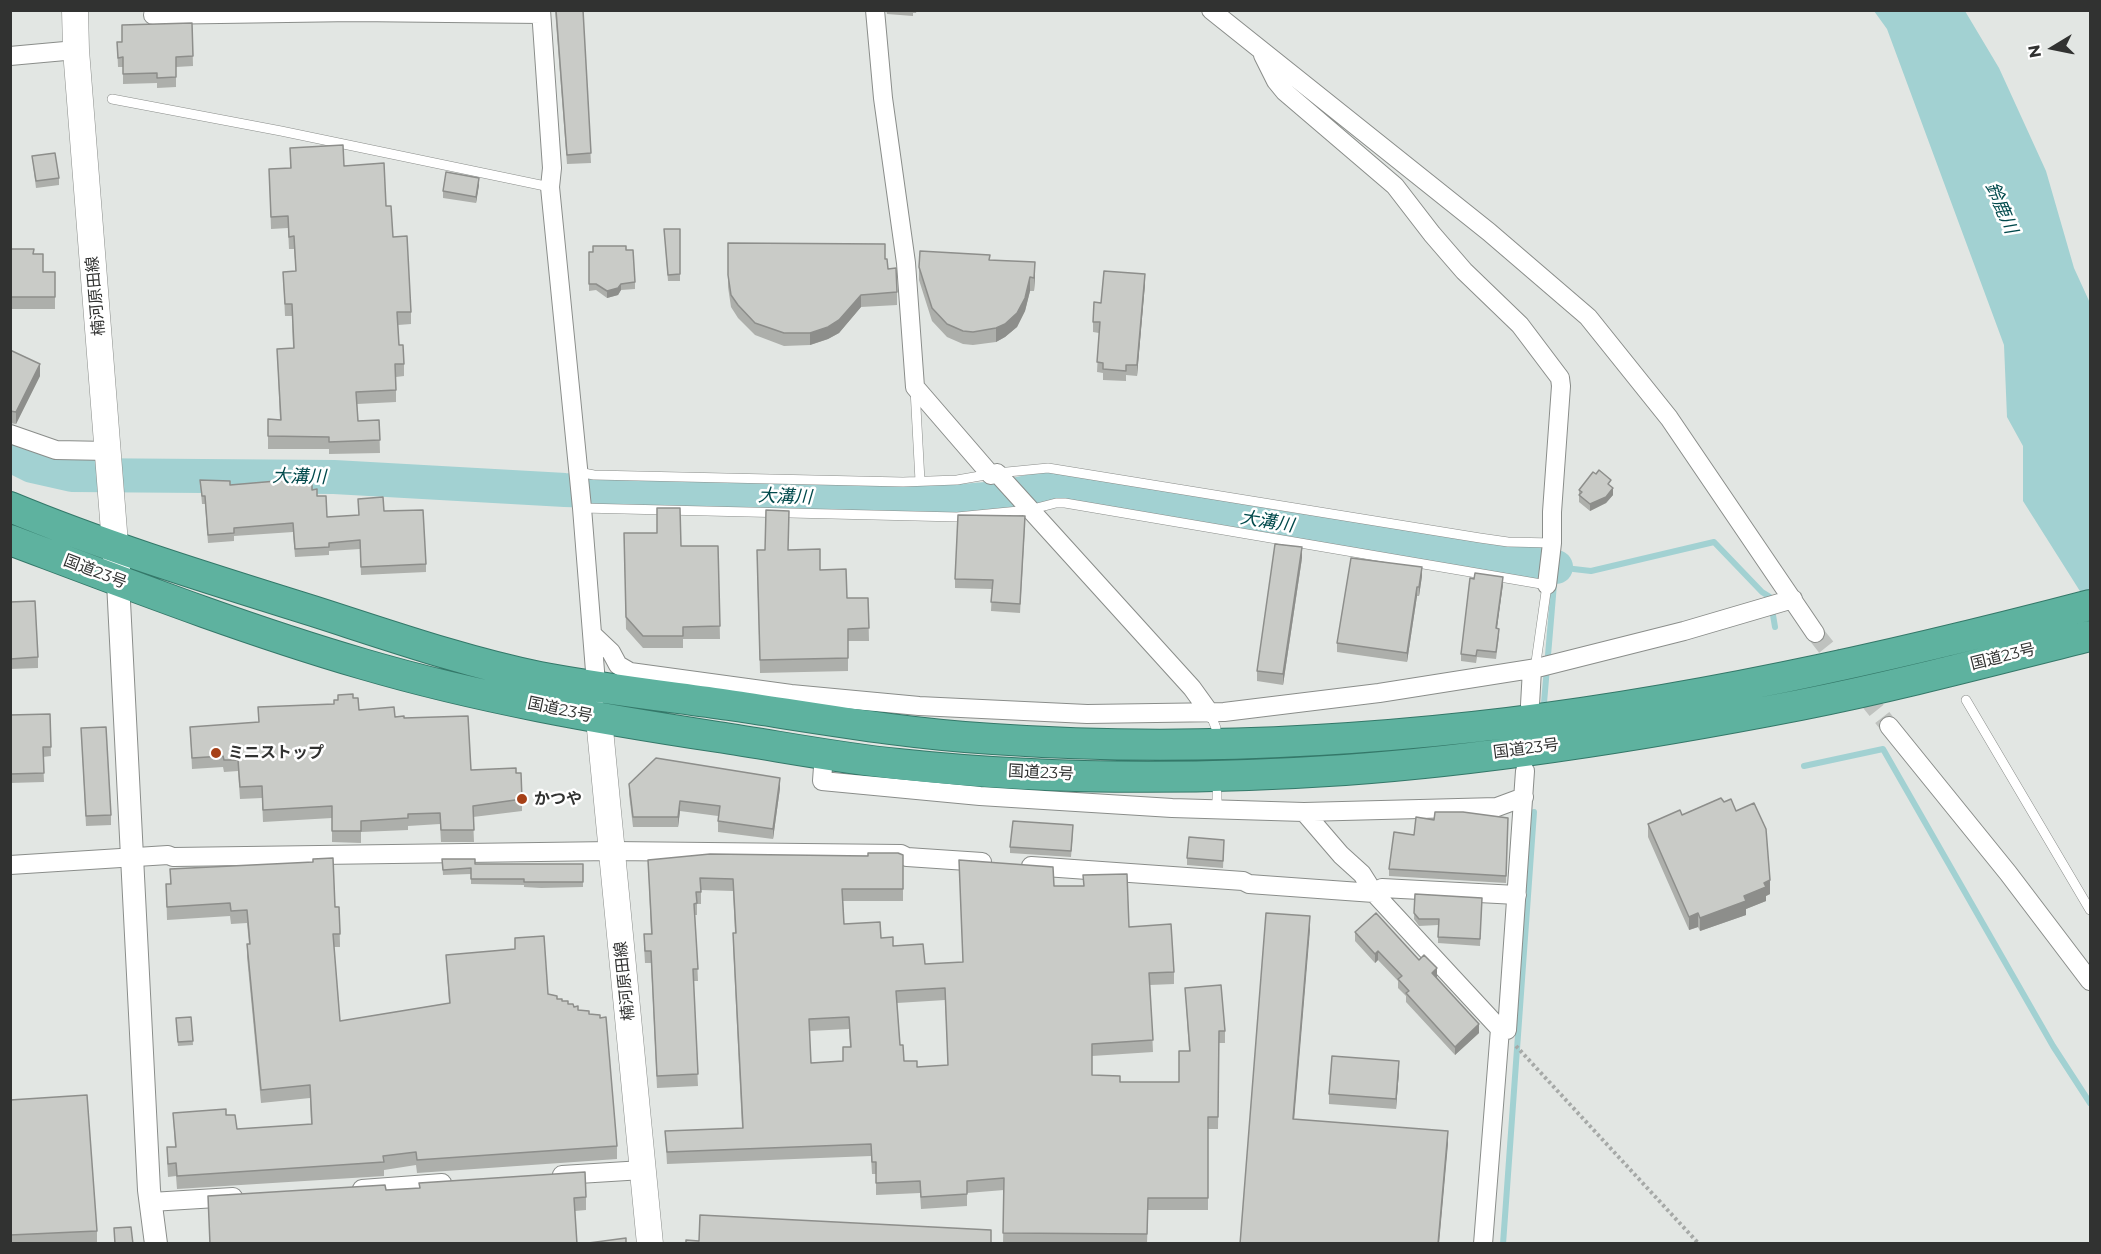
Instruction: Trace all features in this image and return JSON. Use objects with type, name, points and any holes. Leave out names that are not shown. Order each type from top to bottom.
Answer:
[{"type":"highway","name":"国道23号","points":[[10,507],[73,533],[160,563],[448,654],[535,676],[906,731],[959,736],[1106,745],[1337,738],[1471,727],[1658,701],[1781,679],[2091,636]]},
{"type":"highway","name":"国道23号","points":[[10,540],[118,582],[362,664],[440,685],[599,719],[897,764],[1039,774],[1123,777],[1349,770],[1516,751],[1653,731],[1803,705],[1947,657],[2091,605]]},
{"type":"main road","name":"楠河原田線","points":[[75,10],[76,50],[118,582]]},
{"type":"main road","name":"楠河原田線","points":[[599,719],[650,1244]]},
{"type":"street","points":[[875,10],[883,98],[906,263],[915,387],[1192,688],[1213,720]]},
{"type":"street","points":[[1211,10],[1489,232],[1588,316],[1669,418],[1788,600],[1815,633]]},
{"type":"street","points":[[153,15],[354,11],[541,12],[552,168],[550,187],[599,719]]},
{"type":"street","points":[[10,56],[76,50]]},
{"type":"street","points":[[1262,50],[1276,81],[1285,92],[1395,186],[1464,271],[1520,325],[1560,378],[1552,545],[1548,582]]},
{"type":"street","points":[[10,434],[56,450],[109,454]]},
{"type":"street","points":[[118,582],[150,1202],[156,1244]]},
{"type":"street","points":[[592,634],[611,652],[618,665],[630,672],[791,694],[919,706],[1213,720],[1559,664],[1684,631],[1788,600]]},
{"type":"street","points":[[1530,705],[1534,669]]},
{"type":"street","points":[[1889,726],[2008,873],[2091,981]]},
{"type":"street","points":[[824,753],[822,781],[980,796],[1217,801],[1304,812],[1497,807],[1524,797]]},
{"type":"street","points":[[1304,812],[1341,855],[1362,874],[1374,893],[1500,1029],[1507,1030],[1526,771]]},
{"type":"street","points":[[10,865],[168,855],[174,857],[612,851],[901,854],[907,857],[1243,881],[1249,884],[1374,893],[1382,888],[1517,895]]},
{"type":"street","points":[[1483,1244],[1500,1029]]},
{"type":"street","points":[[549,1176],[643,1170]]},
{"type":"street","points":[[350,1189],[456,1182]]},
{"type":"street","points":[[150,1202],[256,1196]]},
{"type":"lane","points":[[112,99],[550,187]]},
{"type":"lane","points":[[915,387],[920,481]]},
{"type":"lane","points":[[578,474],[920,481],[957,480],[1040,469],[1065,470],[1480,538],[1552,545]]},
{"type":"lane","points":[[581,505],[916,518],[980,516],[1065,503],[1548,582],[1534,669]]},
{"type":"lane","points":[[1966,700],[2091,910]]},
{"type":"path","points":[[1521,1050],[1699,1244]]},
{"type":"water","name":"鈴鹿川","points":[[1874,11],[1965,11],[1999,68],[2046,171],[2074,268],[2090,303],[2090,607],[2023,501],[2023,446],[2007,417],[2004,345],[1887,29]]},
{"type":"building","points":[[556,10],[583,10],[591,153],[567,155]]},
{"type":"building","points":[[192,23],[193,56],[176,57],[176,77],[157,78],[157,73],[123,74],[123,57],[118,58],[117,42],[122,42],[122,25]]},
{"type":"building","points":[[343,145],[344,166],[384,163],[386,206],[391,206],[393,237],[407,236],[411,312],[397,312],[399,345],[403,345],[404,364],[395,364],[396,390],[356,392],[358,421],[379,420],[380,440],[329,442],[329,437],[268,436],[268,419],[281,420],[277,349],[294,348],[292,304],[285,304],[283,272],[296,271],[294,236],[289,237],[288,216],[271,217],[269,169],[291,168],[290,148]]},
{"type":"building","points":[[55,153],[59,178],[36,181],[32,156]]},
{"type":"building","points":[[446,172],[479,178],[476,197],[443,191]]},
{"type":"building","points":[[664,229],[680,229],[680,274],[668,275]]},
{"type":"building","points":[[728,243],[885,244],[888,269],[896,268],[897,292],[861,295],[839,320],[828,327],[810,333],[784,333],[755,323],[731,295],[728,275]]},
{"type":"building","points":[[593,246],[626,246],[626,250],[633,250],[635,282],[621,284],[618,288],[607,291],[596,284],[589,284],[589,252],[593,252]]},
{"type":"building","points":[[10,249],[34,249],[33,254],[43,254],[43,272],[55,272],[55,297],[11,297]]},
{"type":"building","points":[[920,251],[990,255],[989,260],[1035,262],[1034,278],[1030,277],[1025,298],[1017,313],[1005,324],[973,332],[963,331],[947,324],[932,308],[919,267]]},
{"type":"building","points":[[1104,271],[1145,274],[1137,365],[1126,365],[1126,371],[1103,369],[1103,363],[1097,362],[1100,322],[1093,322],[1094,302],[1101,303]]},
{"type":"building","points":[[10,350],[40,364],[16,412],[10,411]]},
{"type":"building","points":[[1599,470],[1611,480],[1608,484],[1613,488],[1606,497],[1590,504],[1579,495],[1582,492],[1579,490],[1593,472],[1596,474]]},
{"type":"building","points":[[200,480],[230,481],[230,485],[288,480],[288,482],[312,481],[312,490],[317,489],[317,496],[326,496],[327,517],[359,515],[358,499],[383,497],[384,511],[423,510],[426,564],[361,567],[360,540],[329,543],[329,547],[295,549],[293,523],[234,528],[234,533],[208,535],[205,496],[202,496]]},
{"type":"building","points":[[657,508],[680,508],[681,546],[718,546],[720,626],[683,627],[683,636],[643,636],[626,617],[624,533],[657,533]]},
{"type":"building","points":[[766,510],[789,511],[788,550],[820,549],[820,570],[846,569],[847,598],[868,598],[869,628],[848,629],[848,658],[760,660],[757,550],[765,550]]},
{"type":"building","points":[[958,515],[1025,516],[1020,604],[991,602],[993,580],[955,579]]},
{"type":"building","points":[[1275,544],[1302,547],[1283,674],[1257,671]]},
{"type":"building","points":[[1351,558],[1422,567],[1407,653],[1337,643]]},
{"type":"building","points":[[1475,573],[1503,577],[1496,628],[1499,629],[1496,652],[1477,650],[1476,656],[1461,654],[1470,578],[1474,579]]},
{"type":"building","points":[[35,601],[38,657],[10,659],[10,602]]},
{"type":"building","points":[[353,694],[353,698],[358,698],[359,710],[394,707],[395,717],[468,716],[471,770],[516,768],[516,773],[521,773],[522,799],[473,806],[474,830],[441,830],[440,813],[408,814],[408,818],[361,821],[361,831],[332,831],[332,806],[263,810],[262,786],[240,787],[238,760],[224,760],[223,756],[192,758],[190,727],[259,722],[258,707],[334,704],[334,700],[338,700],[338,695]]},
{"type":"building","points":[[50,714],[51,747],[43,747],[44,773],[10,774],[10,715]]},
{"type":"building","points":[[106,727],[111,815],[86,816],[81,728]]},
{"type":"building","points":[[656,758],[780,778],[773,829],[718,821],[720,806],[680,801],[678,817],[633,817],[629,784]]},
{"type":"building","points":[[1721,798],[1724,802],[1731,799],[1736,811],[1754,803],[1766,829],[1770,880],[1764,883],[1766,887],[1744,896],[1746,901],[1700,918],[1698,913],[1689,917],[1648,824],[1680,810],[1682,815]]},
{"type":"building","points":[[1435,812],[1463,812],[1508,818],[1506,876],[1389,869],[1394,832],[1414,835],[1416,817],[1434,820]]},
{"type":"building","points":[[1013,821],[1073,825],[1071,851],[1010,847]]},
{"type":"building","points":[[1189,837],[1224,840],[1223,861],[1187,858]]},
{"type":"building","points":[[868,853],[903,855],[903,889],[842,889],[844,924],[880,922],[881,938],[893,937],[893,946],[923,944],[925,964],[963,962],[959,860],[1053,867],[1054,886],[1084,886],[1083,875],[1127,874],[1129,927],[1171,924],[1174,972],[1149,973],[1153,1040],[1092,1044],[1092,1075],[1120,1076],[1120,1082],[1179,1082],[1179,1051],[1190,1051],[1185,988],[1221,985],[1225,1031],[1219,1031],[1218,1117],[1208,1117],[1208,1198],[1148,1198],[1147,1234],[1003,1233],[1004,1178],[967,1181],[967,1194],[921,1197],[920,1181],[876,1183],[876,1162],[872,1162],[871,1144],[667,1152],[665,1131],[743,1128],[733,933],[736,933],[733,879],[700,878],[701,892],[696,892],[697,903],[694,904],[698,969],[693,969],[698,1074],[657,1076],[651,951],[645,951],[644,934],[652,934],[648,860],[710,854],[868,856]],"holes":[[[945,988],[948,1065],[917,1067],[917,1061],[904,1061],[903,1045],[900,1045],[896,991]],[[849,1017],[851,1047],[843,1047],[843,1061],[811,1063],[809,1019]]]},
{"type":"building","points":[[333,858],[335,907],[339,907],[340,934],[333,934],[340,1021],[450,1003],[446,955],[515,949],[515,938],[544,936],[548,994],[557,996],[557,999],[562,999],[562,1001],[568,1001],[568,1004],[573,1004],[574,1007],[578,1006],[578,1010],[600,1015],[600,1018],[606,1017],[617,1146],[417,1160],[416,1152],[383,1156],[384,1162],[177,1176],[176,1163],[168,1164],[167,1147],[176,1147],[173,1113],[226,1109],[226,1115],[235,1115],[237,1129],[312,1124],[310,1085],[261,1090],[247,944],[250,944],[247,910],[231,911],[230,903],[167,907],[166,884],[171,884],[170,869],[313,862],[313,859]]},
{"type":"building","points":[[442,859],[475,859],[475,864],[583,864],[583,882],[471,879],[471,868],[443,870]]},
{"type":"building","points":[[1415,894],[1482,898],[1480,939],[1438,937],[1439,919],[1419,919],[1414,913]]},
{"type":"building","points":[[1266,913],[1310,916],[1293,1119],[1448,1131],[1438,1244],[1240,1244]]},
{"type":"building","points":[[1376,913],[1419,960],[1424,955],[1437,968],[1432,973],[1479,1024],[1455,1047],[1406,993],[1409,991],[1398,979],[1402,976],[1378,951],[1375,954],[1355,932]]},
{"type":"building","points":[[191,1017],[193,1041],[178,1042],[176,1018]]},
{"type":"building","points":[[1332,1056],[1399,1061],[1396,1099],[1329,1094]]},
{"type":"building","points":[[87,1095],[97,1231],[10,1235],[10,1100]]},
{"type":"building","points":[[585,1172],[586,1197],[574,1198],[577,1244],[210,1244],[208,1196],[385,1185],[386,1190],[420,1188],[419,1183]]},
{"type":"building","points":[[700,1215],[991,1230],[991,1244],[686,1244],[686,1240],[699,1241]]},
{"type":"building","points":[[131,1227],[133,1244],[115,1244],[114,1228]]},
{"type":"building","points":[[626,1238],[626,1244],[581,1244]]},
{"type":"waterway","name":"大溝川","points":[[10,455],[32,466],[72,475],[334,477],[565,490],[950,502],[999,498],[1048,488],[1078,490],[1556,567]]},
{"type":"waterway","points":[[1555,571],[1556,567],[1591,571],[1714,542],[1762,592],[1770,597],[1775,627]]},
{"type":"waterway","points":[[1544,703],[1554,584]]},
{"type":"waterway","points":[[1804,766],[1883,749],[2053,1046],[2090,1103]]},
{"type":"waterway","points":[[1503,1244],[1534,812]]},
{"type":"tunnel","points":[[1815,633],[1889,726]]},
{"type":"place","name":"ミニストップ","points":[[216,753]]},
{"type":"place","name":"かつや","points":[[522,799]]}]
